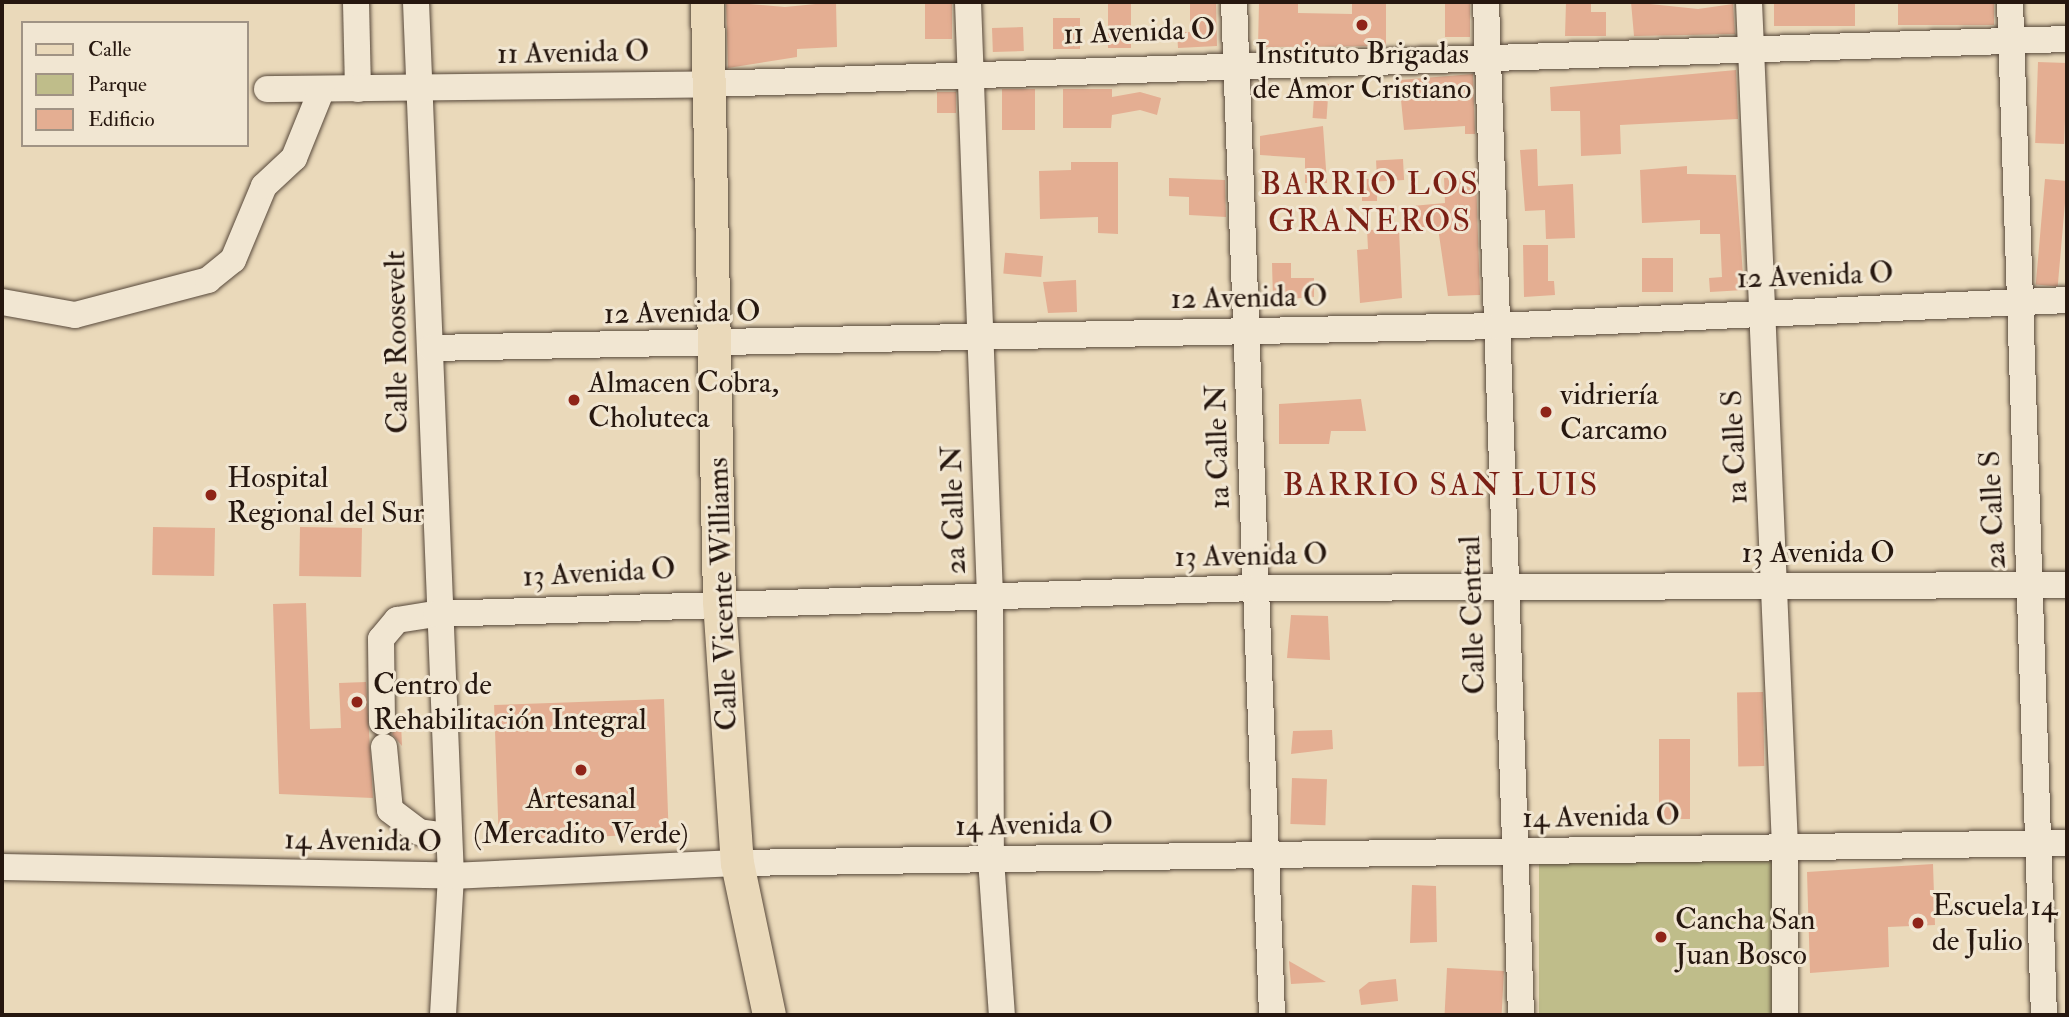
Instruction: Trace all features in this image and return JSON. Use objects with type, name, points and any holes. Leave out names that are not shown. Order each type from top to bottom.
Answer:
[{"type":"main road","name":"Calle Vicente Williams","points":[[707,2],[719,601],[737,863],[769,1015]]},
{"type":"street","points":[[356,2],[358,89]]},
{"type":"street","name":"Calle Roosevelt","points":[[416,2],[423,91],[436,614],[449,836],[450,876],[443,1015]]},
{"type":"street","name":"2a Calle N","points":[[968,2],[990,596],[991,859],[1002,1015]]},
{"type":"street","name":"1a Calle N","points":[[1234,2],[1272,1015]]},
{"type":"street","name":"Calle Central","points":[[1486,2],[1521,1015]]},
{"type":"street","name":"1a Calle S","points":[[1749,2],[1760,311],[1775,586],[1785,846],[1785,1015]]},
{"type":"street","name":"2a Calle S","points":[[2010,2],[2016,301],[2044,1015]]},
{"type":"street","name":"11 Avenida O","points":[[267,89],[423,91],[710,84],[1237,62],[1488,58],[2067,39]]},
{"type":"street","points":[[2,302],[75,315],[208,279],[233,260],[264,186],[294,158],[322,89]]},
{"type":"street","name":"12 Avenida O","points":[[431,348],[715,347],[982,337],[1497,326],[1760,311],[2067,300]]},
{"type":"street","name":"13 Avenida O","points":[[449,836],[419,832],[390,810],[383,735],[381,639],[397,621],[436,614],[719,601],[1256,589],[2067,585]]},
{"type":"street","name":"14 Avenida O","points":[[2,867],[450,876],[737,863],[2067,842]]},
{"type":"green space","name":"Cancha San Juan Bosco","points":[[1539,859],[1776,859],[1776,1015],[1539,1015]]},
{"type":"building","points":[[726,2],[785,7],[836,2],[837,47],[797,49],[797,57],[728,68]]},
{"type":"building","points":[[925,2],[952,2],[952,39],[925,39]]},
{"type":"building","points":[[1108,2],[1131,2],[1131,48],[1108,48]]},
{"type":"building","points":[[1190,2],[1216,2],[1217,46],[1178,48],[1177,32],[1190,32]]},
{"type":"building","points":[[1259,2],[1298,2],[1298,13],[1352,14],[1352,2],[1386,2],[1386,46],[1258,47]]},
{"type":"building","points":[[1445,2],[1470,2],[1470,37],[1445,37]]},
{"type":"building","points":[[1566,2],[1591,2],[1591,12],[1606,12],[1606,36],[1565,36]]},
{"type":"building","points":[[1631,2],[1698,9],[1733,4],[1735,34],[1634,36]]},
{"type":"building","points":[[1774,2],[1855,2],[1855,26],[1774,26]]},
{"type":"building","points":[[1898,2],[1994,2],[1994,25],[1898,25]]},
{"type":"building","points":[[1053,18],[1080,18],[1080,49],[1053,49]]},
{"type":"building","points":[[1023,27],[1024,51],[993,52],[992,28]]},
{"type":"building","points":[[2038,62],[2067,63],[2064,144],[2035,143]]},
{"type":"building","points":[[1736,70],[1738,119],[1620,125],[1621,154],[1581,156],[1580,111],[1551,111],[1550,87]]},
{"type":"building","points":[[1473,74],[1475,134],[1465,134],[1465,126],[1404,130],[1399,80]]},
{"type":"building","points":[[1315,83],[1329,84],[1327,119],[1313,118]]},
{"type":"building","points":[[1002,89],[1035,89],[1035,130],[1002,130]]},
{"type":"building","points":[[1063,89],[1112,89],[1112,97],[1140,92],[1161,98],[1157,115],[1140,110],[1112,115],[1111,128],[1063,128]]},
{"type":"building","points":[[937,92],[956,92],[956,113],[937,113]]},
{"type":"building","points":[[1323,126],[1327,183],[1305,183],[1305,158],[1260,155],[1260,136]]},
{"type":"building","points":[[1537,149],[1538,186],[1573,184],[1575,238],[1546,239],[1545,210],[1525,211],[1520,150]]},
{"type":"building","points":[[1403,159],[1404,180],[1377,181],[1376,160]]},
{"type":"building","points":[[1071,162],[1118,162],[1118,234],[1098,233],[1098,217],[1040,219],[1039,171],[1071,170]]},
{"type":"building","points":[[1687,166],[1687,174],[1736,175],[1744,290],[1710,292],[1709,278],[1722,277],[1720,234],[1700,234],[1700,220],[1642,223],[1640,170]]},
{"type":"building","points":[[1476,177],[1480,295],[1448,296],[1438,228],[1403,230],[1401,207],[1445,203],[1444,178]]},
{"type":"building","points":[[1169,178],[1225,180],[1226,217],[1189,215],[1189,197],[1169,196]]},
{"type":"building","points":[[1362,179],[1377,179],[1377,201],[1362,201]]},
{"type":"building","points":[[2045,179],[2067,181],[2058,287],[2036,285]]},
{"type":"building","points":[[1399,229],[1402,298],[1360,303],[1357,250],[1368,249],[1367,230]]},
{"type":"building","points":[[1523,245],[1548,245],[1548,281],[1554,281],[1555,295],[1524,297]]},
{"type":"building","points":[[1005,253],[1043,256],[1041,277],[1003,274]]},
{"type":"building","points":[[1642,258],[1673,258],[1673,292],[1642,292]]},
{"type":"building","points":[[1272,263],[1291,263],[1291,278],[1314,278],[1314,297],[1273,300]]},
{"type":"building","points":[[1076,280],[1077,312],[1048,313],[1043,282]]},
{"type":"building","points":[[1361,399],[1366,431],[1331,431],[1329,444],[1279,444],[1279,404]]},
{"type":"building","points":[[153,527],[215,528],[214,576],[152,575]]},
{"type":"building","points":[[300,527],[362,528],[361,577],[299,576]]},
{"type":"building","name":"Centro de Rehabilitación Integral","points":[[306,603],[310,729],[341,728],[339,683],[366,682],[373,798],[279,794],[273,604]]},
{"type":"building","points":[[1291,615],[1328,616],[1330,660],[1287,658]]},
{"type":"building","points":[[1737,692],[1763,692],[1764,766],[1738,766]]},
{"type":"building","name":"Artesanal (Mercadito Verde)","points":[[664,699],[669,834],[499,840],[494,705]]},
{"type":"building","points":[[398,722],[401,722],[402,746],[392,734]]},
{"type":"building","points":[[1332,730],[1333,749],[1291,754],[1293,731]]},
{"type":"building","points":[[1659,739],[1690,739],[1690,819],[1659,819]]},
{"type":"building","points":[[1292,778],[1327,779],[1325,825],[1290,824]]},
{"type":"building","points":[[1933,864],[1935,925],[1888,927],[1889,967],[1810,973],[1807,872]]},
{"type":"building","points":[[1412,885],[1436,886],[1437,942],[1410,943]]},
{"type":"building","points":[[1289,961],[1326,982],[1291,984]]},
{"type":"building","points":[[1447,968],[1504,971],[1502,1015],[1445,1015]]},
{"type":"building","points":[[1396,979],[1398,1001],[1361,1005],[1359,990],[1369,982]]},
{"type":"place","name":"Instituto Brigadas de Amor Cristiano","points":[[1362,25]]},
{"type":"place","name":"Almacen Cobra, Choluteca","points":[[574,400]]},
{"type":"place","name":"vidriería Carcamo","points":[[1546,412]]},
{"type":"place","name":"Hospital Regional del Sur","points":[[211,495]]},
{"type":"place","name":"Centro de Rehabilitación Integral","points":[[357,702]]},
{"type":"place","name":"Artesanal (Mercadito Verde)","points":[[581,770]]},
{"type":"place","name":"Escuela 14 de Julio","points":[[1918,923]]},
{"type":"place","name":"Cancha San Juan Bosco","points":[[1661,937]]},
{"type":"district","name":"BARRIO LOS GRANEROS","points":[[1370,204]]},
{"type":"district","name":"BARRIO SAN LUIS","points":[[1441,485]]}]
